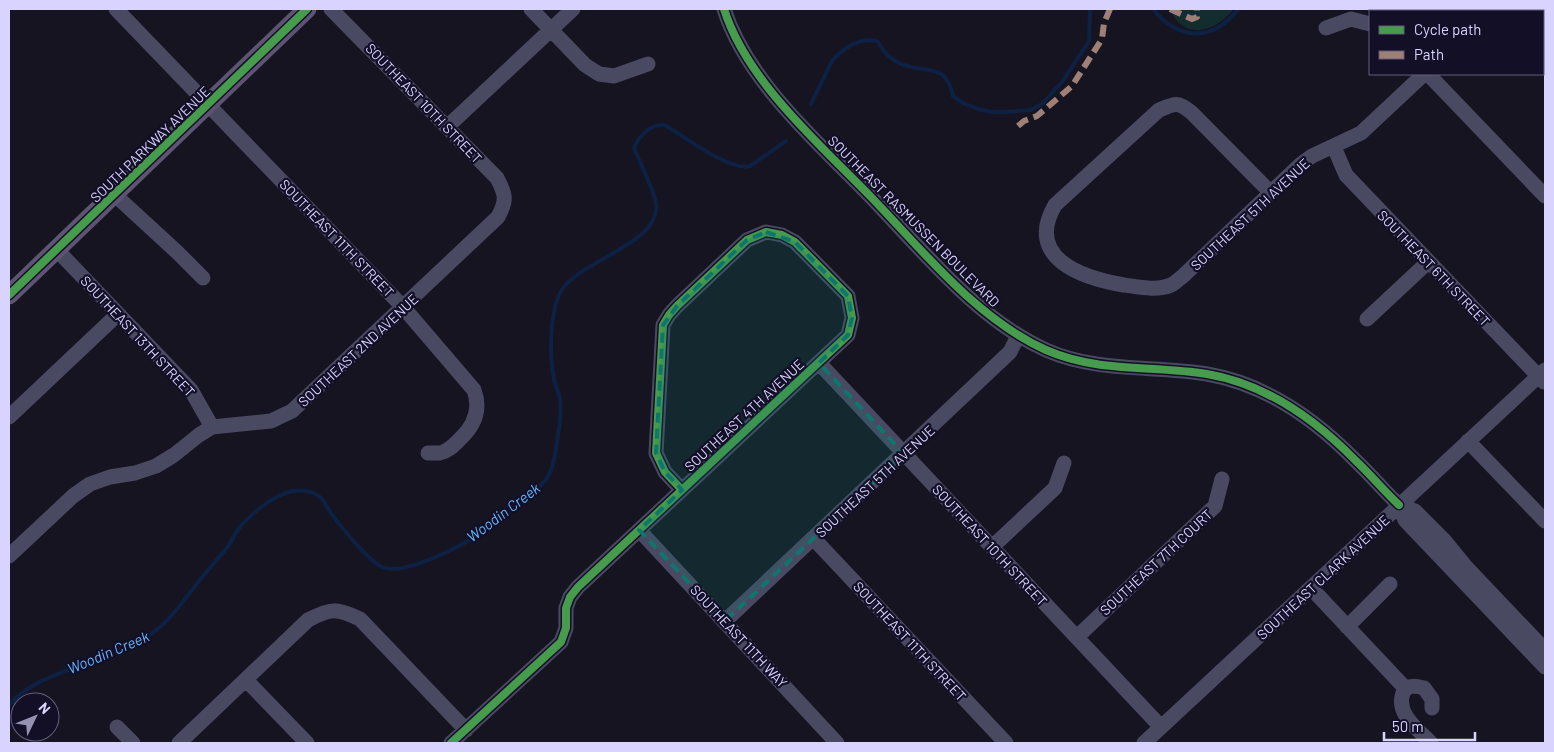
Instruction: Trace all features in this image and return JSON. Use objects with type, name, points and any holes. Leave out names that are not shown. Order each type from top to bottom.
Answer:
[{"type":"main road","name":"SOUTH PARKWAY AVENUE","points":[[9,296],[307,9]]},
{"type":"street","name":"SOUTHEAST 11TH STREET","points":[[116,9],[403,307],[464,376],[474,390],[478,400],[478,410],[469,431],[451,448],[441,453],[428,453]]},
{"type":"street","name":"SOUTHEAST 10TH STREET","points":[[332,9],[497,178],[504,190],[505,204]]},
{"type":"street","points":[[531,9],[585,65],[599,74],[614,76],[648,64]]},
{"type":"street","points":[[447,127],[573,9]]},
{"type":"street","name":"SOUTHEAST RASMUSSEN BOULEVARD","points":[[724,9],[739,44],[778,100],[952,280],[995,321],[1018,336],[1052,353],[1088,363],[1120,368],[1206,374],[1234,380],[1286,403],[1318,426],[1345,450],[1399,505],[1405,520],[1545,667]]},
{"type":"street","points":[[1326,28],[1351,19],[1369,24]]},
{"type":"street","name":"SOUTHEAST 5TH AVENUE","points":[[1270,192],[1192,113],[1183,105],[1174,104],[1159,110],[1055,205],[1048,217],[1046,229],[1049,246],[1055,256],[1066,267],[1087,276],[1111,283],[1140,287],[1156,288],[1171,285],[1183,276],[1300,164],[1312,156],[1334,147],[1361,132],[1425,75]]},
{"type":"street","points":[[1427,75],[1545,196]]},
{"type":"street","name":"SOUTHEAST 6TH STREET","points":[[1334,147],[1346,176],[1428,262],[1543,376]]},
{"type":"street","points":[[115,194],[178,252],[203,278]]},
{"type":"street","name":"SOUTHEAST 2ND AVENUE","points":[[9,556],[73,496],[90,484],[156,466],[212,427],[271,421],[292,411],[498,217],[505,204]]},
{"type":"street","name":"SOUTHEAST 4TH AVENUE","points":[[452,743],[561,642],[566,628],[566,608],[570,597],[848,335],[852,318],[848,296],[795,242],[782,236],[766,232],[747,240],[668,315],[663,325],[656,454],[665,472],[682,490]]},
{"type":"street","name":"SOUTHEAST 13TH STREET","points":[[57,250],[191,390],[212,427]]},
{"type":"street","points":[[1367,319],[1428,262]]},
{"type":"street","points":[[9,417],[118,314]]},
{"type":"street","name":"SOUTHEAST 5TH AVENUE","points":[[726,621],[1010,352],[1018,336]]},
{"type":"street","name":"SOUTHEAST 10TH STREET","points":[[819,363],[1162,727]]},
{"type":"street","name":"SOUTHEAST CLARK AVENUE","points":[[1144,743],[1468,441],[1543,376]]},
{"type":"street","points":[[1468,441],[1545,521]]},
{"type":"street","points":[[992,547],[1054,488],[1064,463]]},
{"type":"street","name":"SOUTHEAST 7TH COURT","points":[[1077,637],[1215,506],[1222,479]]},
{"type":"street","name":"SOUTHEAST RASMUSSEN BOULEVARD","points":[[1399,505],[1415,511],[1545,650]]},
{"type":"street","name":"SOUTHEAST 11TH WAY","points":[[639,530],[726,621],[834,742]]},
{"type":"street","name":"SOUTHEAST 11TH STREET","points":[[814,538],[1006,743]]},
{"type":"street","points":[[1347,626],[1390,584]]},
{"type":"street","points":[[1311,588],[1406,689]]},
{"type":"street","points":[[179,743],[308,620],[326,611],[343,611],[360,619],[466,730]]},
{"type":"street","points":[[246,680],[308,743]]},
{"type":"street","points":[[1426,719],[1404,715],[1401,705],[1402,695],[1406,689],[1414,686],[1424,688],[1432,699],[1426,719],[1431,743]]},
{"type":"street","points":[[117,727],[134,743]]},
{"type":"highlighted area","points":[[766,232],[795,242],[848,296],[852,318],[848,335],[819,363],[904,454],[725,621],[639,530],[682,490],[665,472],[656,453],[663,325],[677,306],[747,240]]},
{"type":"green space","points":[[1170,9],[1234,9],[1226,17],[1209,28],[1191,30],[1183,26],[1176,19]]},
{"type":"waterway","name":"Woodin Creek","points":[[811,104],[836,56],[858,42],[871,40],[877,41],[895,61],[908,66],[932,70],[945,77],[950,85],[953,96],[963,103],[981,110],[993,112],[1031,110],[1042,104],[1062,82],[1089,41],[1090,9]]},
{"type":"waterway","name":"Woodin Creek","points":[[1153,9],[1163,20],[1174,27],[1185,32],[1196,33],[1207,32],[1218,27],[1238,9]]},
{"type":"waterway","name":"Woodin Creek","points":[[9,705],[36,684],[135,643],[155,631],[180,606],[229,545],[242,525],[278,496],[293,491],[303,491],[319,496],[341,526],[363,551],[376,563],[390,569],[413,565],[438,556],[468,541],[498,521],[541,485],[547,478],[553,463],[561,411],[552,370],[551,336],[559,295],[568,283],[581,272],[632,242],[645,231],[654,218],[656,203],[634,148],[639,139],[650,128],[665,125],[720,159],[742,166],[750,166],[786,141]]},
{"type":"marked path","points":[[1018,126],[1024,121],[1037,116],[1072,86],[1102,39],[1104,23],[1110,9]]},
{"type":"marked path","points":[[1170,9],[1192,19],[1197,17],[1197,9]]},
{"type":"cycle path","points":[[9,295],[307,9]]},
{"type":"cycle path","points":[[724,9],[735,36],[750,62],[787,111],[932,262],[974,303],[997,321],[1021,337],[1046,350],[1066,357],[1106,365],[1207,374],[1229,379],[1269,395],[1324,431],[1362,466],[1399,505]]},
{"type":"cycle path","points":[[451,743],[561,642],[566,628],[566,608],[570,597],[578,587],[848,335],[852,318],[848,296],[795,242],[782,235],[766,232],[747,240],[677,306],[663,325],[656,453],[665,472],[682,490]]}]
